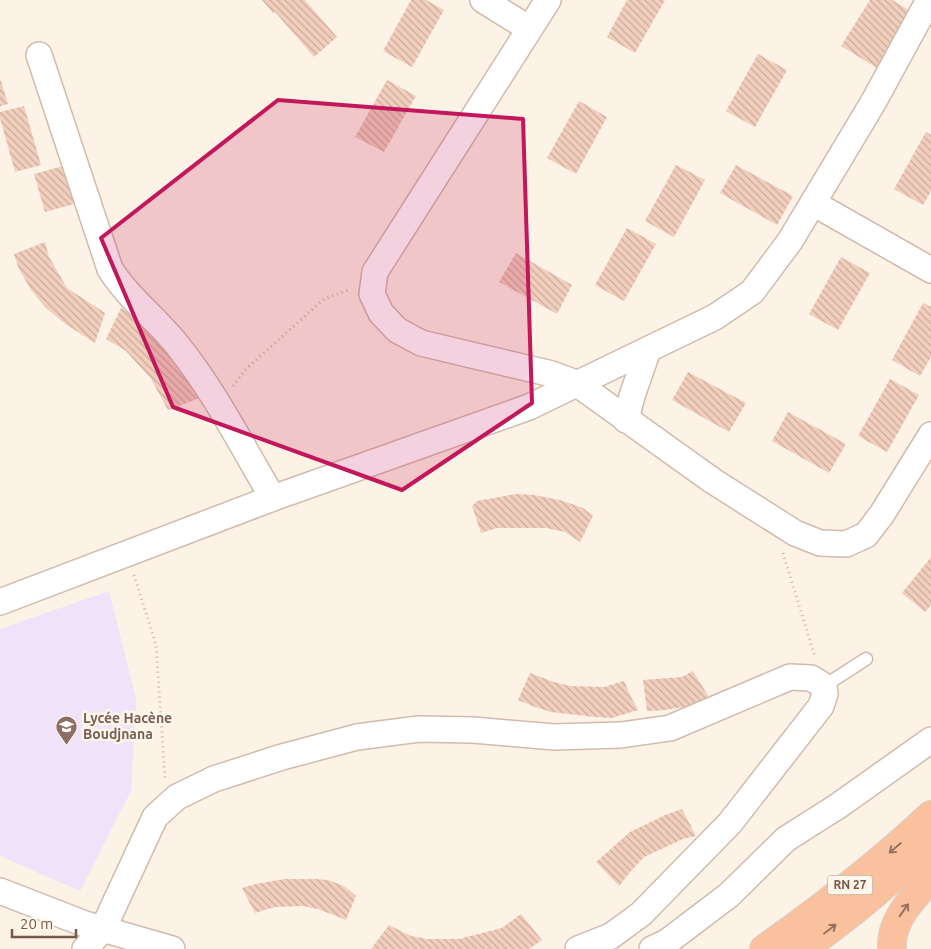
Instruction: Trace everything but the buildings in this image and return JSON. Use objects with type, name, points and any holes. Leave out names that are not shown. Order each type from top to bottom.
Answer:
[{"type":"highway","name":"RN 27","points":[[764,949],[821,908],[900,844],[931,815]]},
{"type":"highway","name":"RN 27","points":[[804,949],[855,910],[931,846]]},
{"type":"highway","points":[[892,949],[891,939],[898,919],[912,899],[931,878]]},
{"type":"street","points":[[483,0],[528,28]]},
{"type":"street","points":[[548,0],[528,28],[375,272],[372,294],[381,313],[397,330],[421,342],[552,374],[576,383],[713,481],[795,534],[820,543],[846,544],[866,535],[882,514],[931,435]]},
{"type":"street","points":[[0,602],[274,498],[529,407],[716,317],[752,292],[790,241],[874,101],[929,0]]},
{"type":"street","points":[[39,55],[110,269],[121,286],[178,345],[203,380],[274,498]]},
{"type":"street","points":[[813,203],[931,270]]},
{"type":"street","points":[[626,420],[648,350]]},
{"type":"street","points":[[85,949],[103,929],[155,817],[177,797],[214,779],[282,757],[357,737],[419,729],[473,730],[554,737],[621,735],[670,728],[790,677],[811,678],[824,686],[825,694],[821,706],[730,823],[641,914],[611,936],[578,949]]},
{"type":"street","points":[[652,949],[667,942],[729,895],[786,839],[838,806],[931,740]]},
{"type":"street","points":[[0,891],[85,924],[172,949]]},
{"type":"lane","points":[[824,686],[866,659]]},
{"type":"path","points":[[218,406],[245,370],[324,299],[356,287],[373,286]]},
{"type":"path","points":[[772,519],[824,686]]},
{"type":"path","points":[[127,554],[156,645],[167,806]]},
{"type":"highlighted area","points":[[278,100],[523,119],[532,403],[402,490],[173,407],[101,238]]},
{"type":"shaded area","name":"Lycée Hacène Boudjnana","points":[[109,591],[136,699],[131,791],[80,891],[0,856],[0,629]]},
{"type":"place","name":"Lycée Hacène Boudjnana","points":[[67,745]]}]
